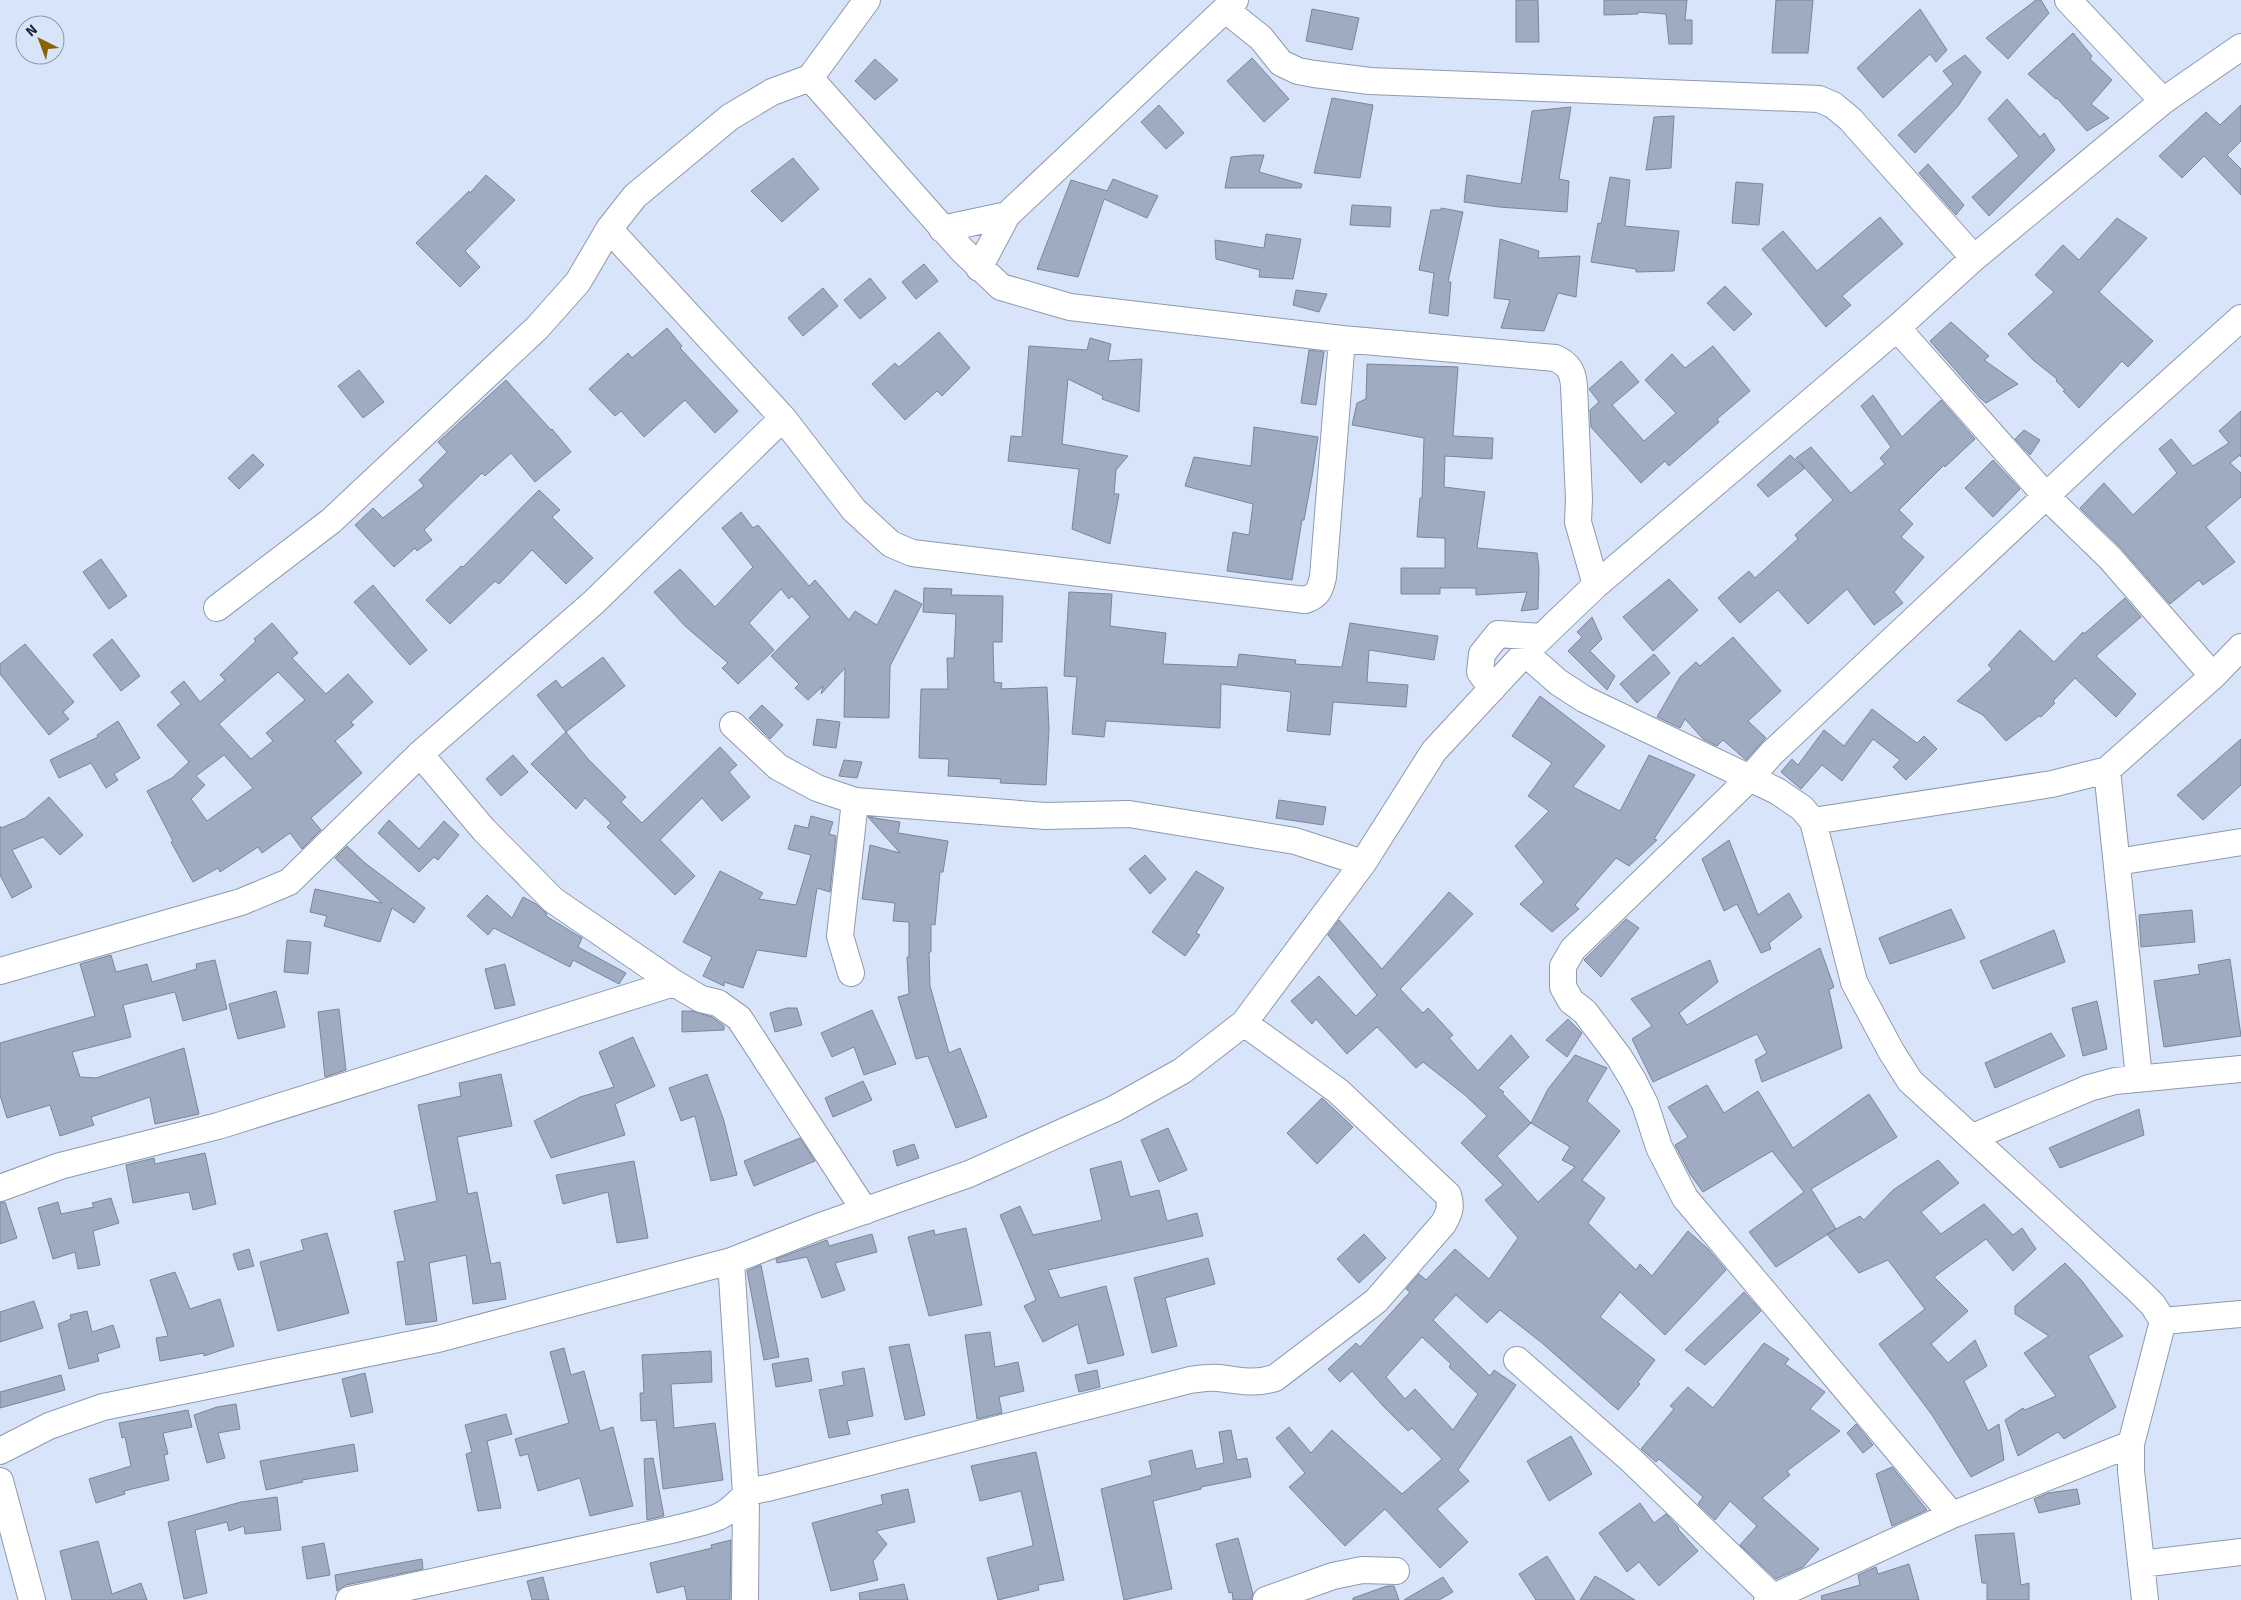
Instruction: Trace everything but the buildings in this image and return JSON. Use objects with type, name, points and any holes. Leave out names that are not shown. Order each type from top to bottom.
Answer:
[{"type":"street","points":[[217,608],[330,521],[537,328],[578,282],[609,229],[635,196],[730,117],[772,92],[810,78],[867,0]]},
{"type":"street","points":[[2068,0],[2163,101]]},
{"type":"street","points":[[979,268],[1007,215],[1231,5],[1281,63],[1314,74],[1380,81],[1819,99],[1833,105],[1850,119],[1974,258]]},
{"type":"street","points":[[0,1451],[49,1426],[103,1407],[438,1339],[730,1261],[969,1174],[1114,1109],[1182,1071],[1244,1023],[1363,863],[1434,751],[1534,645],[1596,586],[1897,328],[1974,258],[2163,101],[2241,47]]},
{"type":"street","points":[[810,78],[942,229],[979,268],[1001,287],[1070,307],[1342,340],[1555,358],[1565,362],[1573,374],[1574,386],[1579,499],[1578,522],[1596,586]]},
{"type":"street","points":[[942,229],[1007,215]]},
{"type":"street","points":[[609,229],[783,418],[854,510],[891,544],[912,553],[1305,600],[1313,598],[1320,590],[1322,577],[1342,340]]},
{"type":"street","points":[[1952,1515],[1685,1198],[1659,1147],[1645,1104],[1633,1080],[1608,1042],[1585,1012],[1571,1000],[1563,987],[1563,966],[1573,949],[1750,778],[1771,754],[2046,496],[2241,318]]},
{"type":"street","points":[[1897,328],[2046,496],[2110,558],[2213,676]]},
{"type":"street","points":[[0,971],[242,902],[289,882],[420,754],[593,603],[783,418]]},
{"type":"street","points":[[1534,645],[1558,682],[1584,699],[1777,791],[1802,808],[1813,821],[1854,982],[1891,1051],[1910,1081],[1973,1137],[2153,1305],[2162,1321],[2131,1444],[2131,1471],[2145,1600]]},
{"type":"street","points":[[1813,821],[2052,784],[2107,770],[2213,676],[2241,647]]},
{"type":"street","points":[[733,725],[778,767],[817,788],[855,801],[1045,816],[1128,814],[1295,841],[1363,863]]},
{"type":"street","points":[[420,754],[484,830],[553,900],[674,983],[701,999],[718,1004],[739,1018],[865,1211]]},
{"type":"street","points":[[2107,770],[2139,1078]]},
{"type":"street","points":[[851,973],[840,936],[855,801]]},
{"type":"street","points":[[2117,862],[2241,842]]},
{"type":"street","points":[[0,1188],[60,1166],[218,1126],[674,983]]},
{"type":"street","points":[[349,1600],[671,1530],[716,1517],[734,1509],[746,1493],[1190,1380],[1218,1378],[1242,1382],[1275,1378],[1376,1301],[1443,1224],[1450,1212],[1448,1195],[1338,1091],[1244,1023]]},
{"type":"street","points":[[1973,1137],[2090,1088],[2115,1080],[2241,1069]]},
{"type":"street","points":[[730,1261],[746,1493],[745,1600]]},
{"type":"street","points":[[2162,1321],[2241,1314]]},
{"type":"street","points":[[1517,1360],[1637,1466],[1770,1598],[1801,1592],[1952,1515],[2131,1444]]},
{"type":"street","points":[[0,1481],[32,1600]]},
{"type":"street","points":[[2141,1564],[2241,1552]]},
{"type":"street","points":[[1266,1600],[1333,1576],[1362,1570],[1396,1571]]}]
